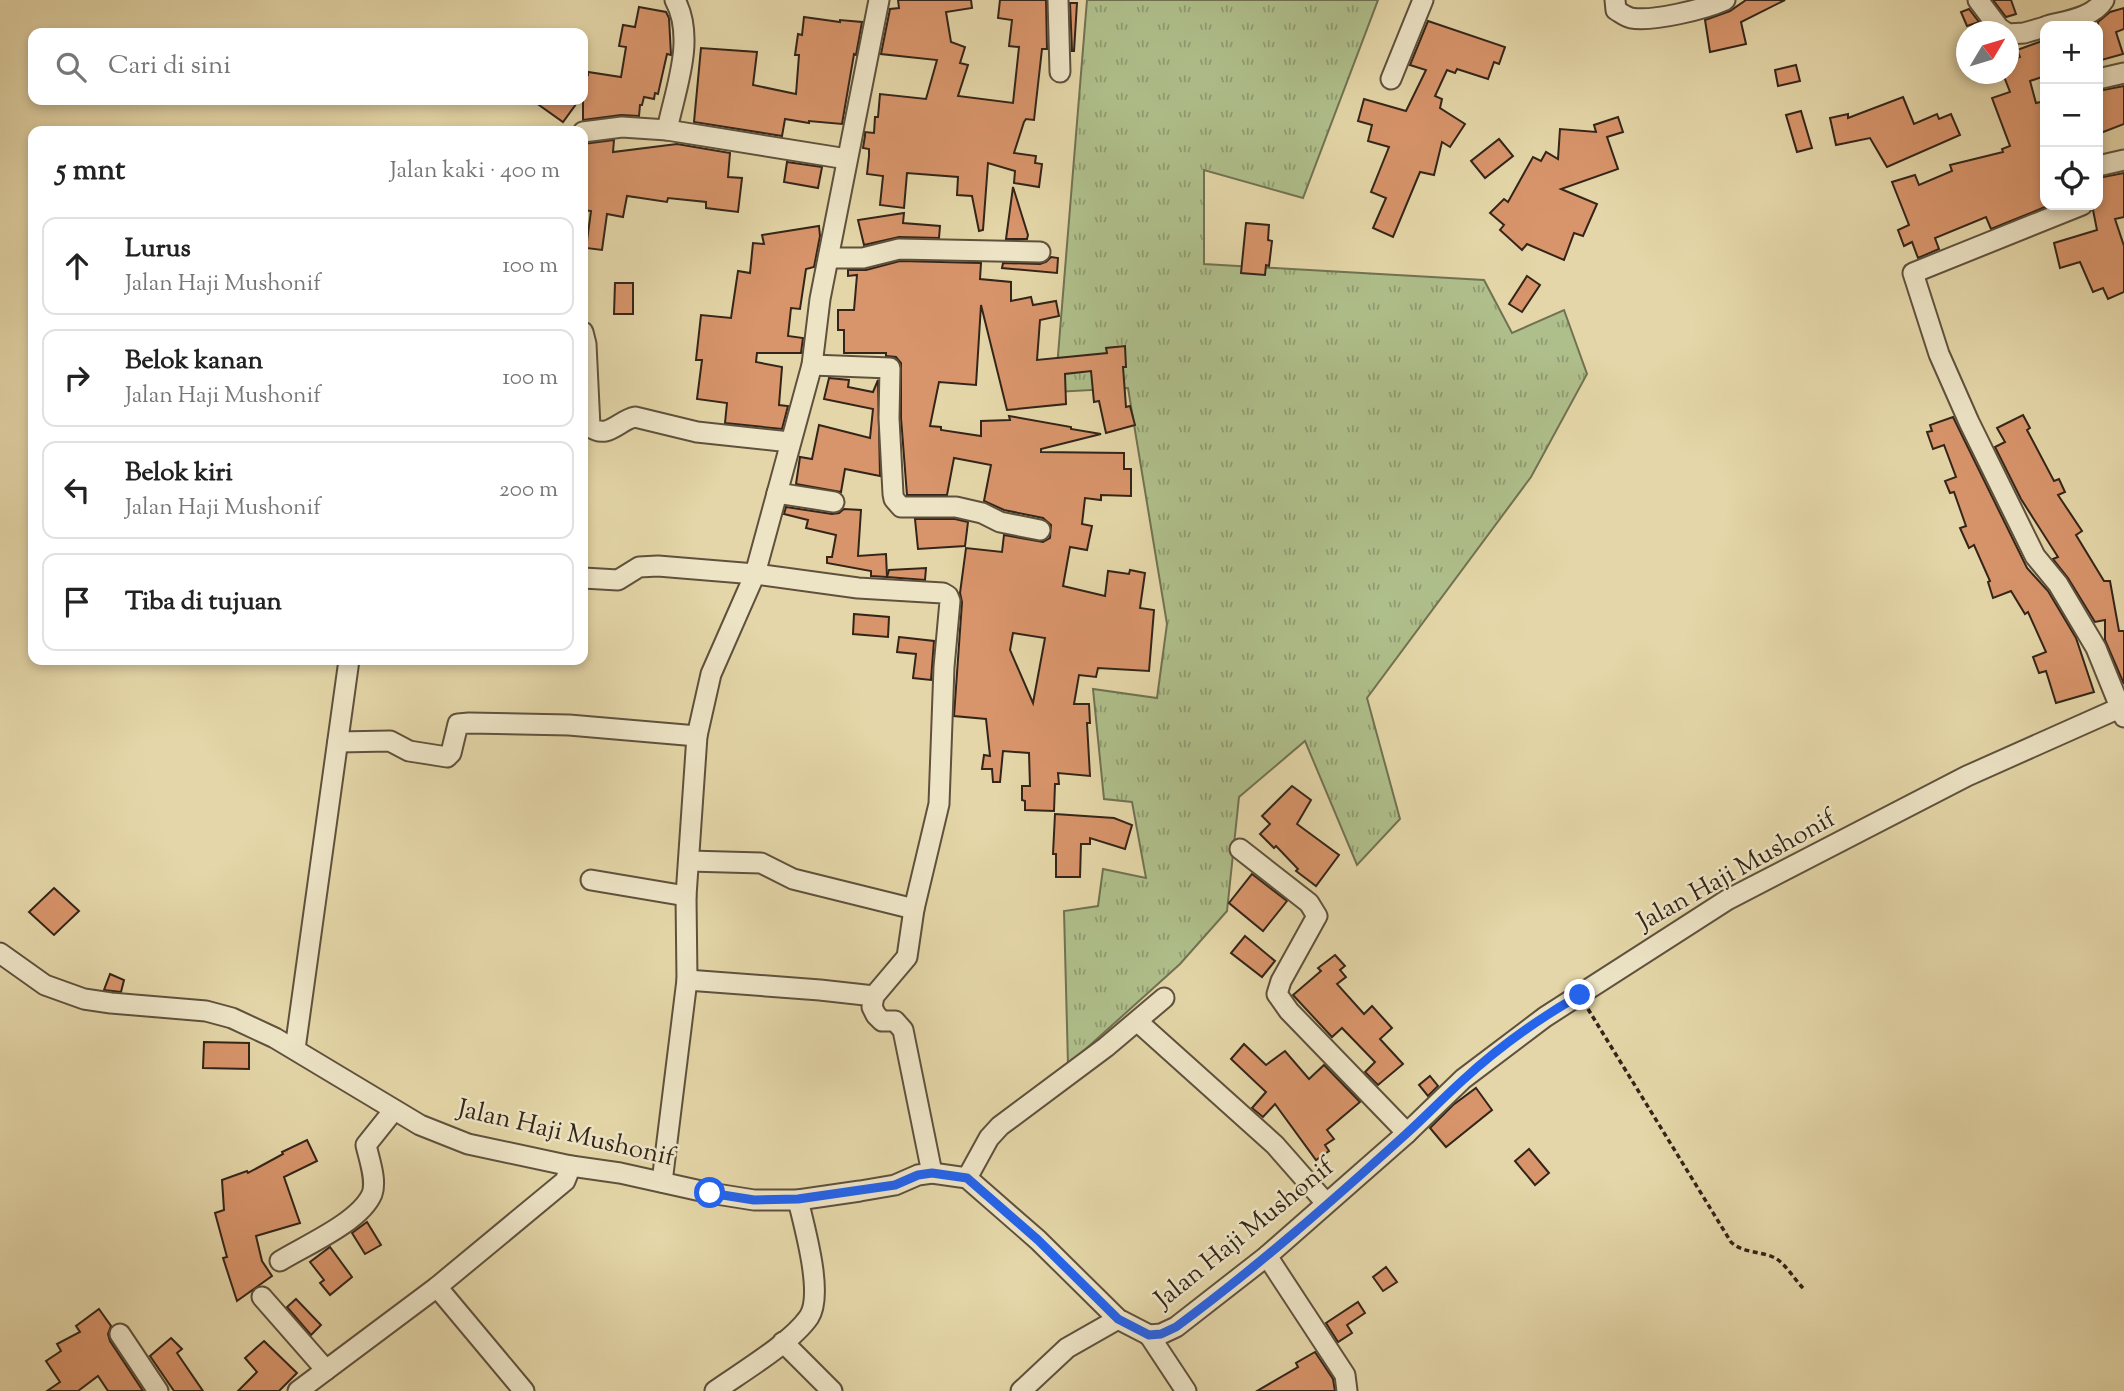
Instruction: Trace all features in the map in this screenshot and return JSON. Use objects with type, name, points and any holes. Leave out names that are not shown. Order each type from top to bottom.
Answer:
[{"type":"street","points":[[667,130],[683,51],[685,26],[675,0]]},
{"type":"street","points":[[662,1182],[687,980],[686,896],[697,736],[711,674],[755,574],[812,365],[820,299],[879,0]]},
{"type":"street","points":[[1058,0],[1060,72]]},
{"type":"street","points":[[1391,79],[1423,0]]},
{"type":"street","points":[[1615,0],[1616,10],[1622,14],[1629,18],[1644,19],[1706,9],[1725,0]]},
{"type":"street","points":[[1978,0],[1994,21]]},
{"type":"street","points":[[2064,21],[2088,14],[2104,0]]},
{"type":"street","points":[[2019,33],[2040,28]]},
{"type":"street","points":[[2103,78],[2124,73]]},
{"type":"street","points":[[588,131],[622,127],[667,130],[847,159]]},
{"type":"street","points":[[2103,165],[2124,160]]},
{"type":"street","points":[[2070,210],[1913,273],[1939,354],[1969,422],[2035,556],[2058,583],[2096,648],[2123,711]]},
{"type":"street","points":[[829,258],[863,258],[899,248],[1040,252]]},
{"type":"street","points":[[812,365],[890,368],[889,418],[893,494],[901,507],[956,507],[982,513],[1000,522],[1040,530]]},
{"type":"street","points":[[588,386],[590,428],[597,432],[611,431],[626,419],[635,417],[697,432],[790,442]]},
{"type":"street","points":[[777,493],[834,502]]},
{"type":"street","points":[[588,578],[618,580],[639,567],[647,566],[755,574],[858,588],[943,593],[948,596],[950,601],[944,667],[939,804],[914,909],[907,957],[874,996],[872,1007],[882,1021],[901,1024],[932,1173]]},
{"type":"street","points":[[295,1049],[348,665]]},
{"type":"street","name":"Jalan Haji Mushonif","points":[[0,953],[45,985],[62,992],[111,1003],[206,1011],[232,1018],[295,1049],[420,1125],[468,1144],[754,1200],[798,1199],[895,1185],[918,1175],[932,1173],[967,1178],[1038,1240],[1118,1319],[1149,1335],[1161,1334],[1176,1327],[1267,1256],[1407,1133],[1463,1079],[1545,1017],[1727,900],[1967,776],[2123,711]]},
{"type":"street","points":[[338,742],[390,741],[408,751],[447,757],[451,753],[458,724],[569,725],[697,736]]},
{"type":"street","points":[[1240,849],[1309,903],[1317,915],[1281,981],[1277,994],[1289,1011],[1407,1133]]},
{"type":"street","points":[[689,861],[761,863],[793,879],[914,909]]},
{"type":"street","points":[[592,880],[686,896]]},
{"type":"street","points":[[687,980],[874,996]]},
{"type":"street","points":[[967,1178],[989,1138],[1000,1126],[1138,1021],[1164,998]]},
{"type":"street","points":[[1138,1021],[1275,1144],[1326,1203]]},
{"type":"street","points":[[280,1261],[357,1214],[372,1193],[373,1181],[366,1145],[394,1110]]},
{"type":"street","points":[[298,1391],[437,1287],[565,1181],[571,1166]]},
{"type":"street","points":[[715,1391],[783,1342],[810,1316],[813,1267],[798,1199]]},
{"type":"street","points":[[1267,1256],[1345,1376],[1347,1391]]},
{"type":"street","points":[[437,1287],[524,1391]]},
{"type":"street","points":[[262,1297],[326,1370]]},
{"type":"street","points":[[1021,1391],[1067,1348],[1118,1319]]},
{"type":"street","points":[[120,1334],[158,1391]]},
{"type":"street","points":[[1149,1335],[1186,1391]]},
{"type":"street","points":[[783,1342],[832,1391]]},
{"type":"path","points":[[1580,995],[1731,1242],[1738,1248],[1779,1261],[1803,1289]]},
{"type":"green space","points":[[1087,0],[1378,0],[1303,198],[1204,170],[1204,264],[1484,280],[1512,333],[1564,310],[1587,374],[1531,477],[1367,698],[1400,819],[1357,865],[1305,741],[1239,797],[1227,911],[1180,964],[1068,1065],[1064,911],[1098,906],[1103,869],[1146,878],[1132,802],[1104,799],[1093,689],[1157,698],[1167,624],[1128,388],[1055,392]]},
{"type":"building","points":[[898,0],[971,0],[972,8],[946,12],[951,42],[965,47],[960,63],[968,65],[958,96],[1013,103],[1019,47],[1009,46],[1012,20],[998,18],[1000,0],[1046,0],[1047,49],[1042,49],[1034,120],[1026,119],[1024,122],[1014,153],[1036,156],[1035,163],[1042,164],[1039,187],[1014,183],[1015,171],[988,163],[983,230],[979,231],[972,196],[957,195],[958,177],[907,173],[904,208],[880,205],[883,176],[867,174],[869,149],[863,148],[865,132],[874,133],[880,94],[926,99],[937,60],[881,54],[890,9],[899,8]]},
{"type":"building","points":[[1746,0],[1785,0],[1741,22],[1746,44],[1710,52],[1705,20],[1730,11]]},
{"type":"building","points":[[1993,0],[2011,0],[2016,14],[2006,17]]},
{"type":"building","points":[[1070,3],[1077,3],[1074,51],[1072,51]]},
{"type":"building","points":[[639,7],[666,12],[669,18],[671,55],[667,54],[658,94],[655,93],[654,99],[644,97],[639,116],[621,115],[583,120],[583,105],[588,105],[588,72],[621,77],[626,47],[619,46],[623,25],[635,27]]},
{"type":"building","points":[[2124,8],[2124,29],[2116,32],[2123,54],[2103,60],[2103,21],[2099,21],[2110,12]]},
{"type":"building","points":[[1969,9],[1978,21],[1965,21],[1961,12]]},
{"type":"building","points":[[804,17],[862,22],[842,124],[785,119],[782,136],[694,122],[701,48],[757,52],[753,85],[796,94],[799,55],[795,55],[798,34],[802,35]]},
{"type":"building","points":[[1428,21],[1505,47],[1499,64],[1494,62],[1488,79],[1457,69],[1455,73],[1447,70],[1435,96],[1442,99],[1440,108],[1465,124],[1450,147],[1442,142],[1434,175],[1420,172],[1393,237],[1373,228],[1386,198],[1371,192],[1389,147],[1368,141],[1372,125],[1358,121],[1364,99],[1406,111],[1426,70],[1410,65]]},
{"type":"building","points":[[2040,42],[2040,78],[2030,81],[2036,103],[2040,102],[2040,209],[1991,229],[1986,217],[1935,238],[1939,249],[1918,258],[1912,242],[1904,246],[1898,230],[1909,225],[1892,182],[1915,175],[1919,185],[1952,171],[1950,165],[2003,152],[2002,149],[2010,146],[1992,98],[2010,92],[2007,84],[2019,84],[2019,49]]},
{"type":"building","points":[[1796,65],[1800,81],[1778,86],[1775,70]]},
{"type":"building","points":[[2124,86],[2124,124],[2103,132],[2103,90]]},
{"type":"building","points":[[1903,97],[1914,124],[1937,114],[1939,119],[1951,114],[1960,135],[1887,167],[1870,138],[1836,145],[1830,118],[1848,114],[1848,118]]},
{"type":"building","points":[[539,105],[575,105],[563,122]]},
{"type":"building","points":[[1801,111],[1812,148],[1797,152],[1786,115]]},
{"type":"building","points":[[1618,117],[1623,132],[1607,137],[1618,169],[1561,189],[1597,204],[1583,236],[1574,233],[1564,260],[1527,244],[1522,250],[1500,230],[1504,225],[1490,213],[1504,199],[1508,202],[1533,157],[1541,161],[1546,152],[1558,159],[1560,129],[1596,132],[1594,125]]},
{"type":"building","points":[[1499,139],[1513,156],[1485,178],[1471,161]]},
{"type":"building","points":[[614,140],[613,152],[677,144],[730,153],[728,177],[742,178],[738,212],[706,208],[706,202],[668,198],[667,202],[627,196],[623,217],[607,214],[602,250],[588,248],[591,211],[588,211],[588,143]]},
{"type":"building","points":[[787,162],[822,167],[818,188],[784,182]]},
{"type":"building","points":[[2124,173],[2124,217],[2115,219],[2124,246],[2124,292],[2108,299],[2103,288],[2093,292],[2080,262],[2060,268],[2054,243],[2097,230],[2093,210],[2103,210],[2103,177]]},
{"type":"building","points":[[1013,187],[1028,235],[1027,239],[1006,239]]},
{"type":"building","points":[[904,213],[903,223],[940,226],[939,238],[899,237],[864,245],[858,220]]},
{"type":"building","points":[[1246,223],[1269,225],[1268,240],[1272,241],[1269,266],[1266,265],[1265,275],[1241,273]]},
{"type":"building","points":[[819,226],[820,236],[814,267],[806,269],[800,309],[791,308],[788,336],[803,338],[801,353],[757,353],[756,362],[782,367],[779,405],[788,406],[782,429],[725,423],[727,403],[697,399],[702,360],[696,360],[701,315],[731,318],[738,271],[750,273],[753,243],[764,244],[762,235]]},
{"type":"building","points":[[1051,257],[1058,258],[1057,273],[1002,268],[1003,263],[1040,264]]},
{"type":"building","points":[[900,261],[981,263],[980,279],[1011,282],[1011,301],[1031,297],[1033,305],[1056,301],[1059,316],[1040,320],[1037,360],[1107,353],[1106,348],[1125,346],[1126,367],[1123,367],[1126,407],[1130,406],[1135,425],[1106,433],[1099,401],[1094,402],[1091,371],[1065,374],[1066,404],[1007,410],[981,305],[976,385],[939,382],[930,426],[981,436],[981,421],[1010,420],[1009,416],[1071,427],[1101,434],[1041,449],[1041,452],[1124,453],[1124,469],[1131,469],[1131,496],[1101,495],[1101,500],[1085,498],[1082,524],[1092,526],[1087,550],[1070,547],[1063,586],[1105,596],[1108,571],[1129,574],[1130,570],[1145,573],[1140,608],[1154,610],[1149,671],[1098,668],[1096,677],[1079,675],[1074,704],[1089,704],[1090,723],[1087,723],[1090,776],[1058,773],[1059,784],[1055,784],[1054,811],[1025,810],[1022,786],[1030,786],[1029,753],[1003,751],[1000,782],[993,782],[992,769],[982,769],[984,755],[990,756],[986,719],[954,716],[962,602],[960,593],[966,548],[1002,552],[1004,535],[1043,542],[1050,538],[1051,525],[1043,518],[1004,510],[984,501],[991,465],[954,458],[947,495],[907,495],[901,418],[901,363],[896,357],[886,356],[886,353],[844,353],[844,330],[838,330],[838,310],[854,310],[857,275],[848,276],[848,270],[866,270]],"holes":[[[1013,633],[1045,638],[1033,703],[1010,650]]]},
{"type":"building","points":[[1527,276],[1540,285],[1522,312],[1509,304]]},
{"type":"building","points":[[615,283],[633,283],[633,314],[614,314]]},
{"type":"building","points":[[829,378],[849,380],[848,387],[873,392],[878,380],[880,476],[845,469],[841,492],[796,484],[800,457],[812,459],[819,425],[870,438],[873,409],[824,399]]},
{"type":"building","points":[[2023,415],[2030,428],[2027,430],[2054,481],[2059,479],[2065,492],[2058,495],[2082,531],[2076,535],[2104,581],[2110,581],[2119,631],[2124,631],[2124,684],[2105,640],[2105,620],[2095,622],[2053,559],[2058,557],[2021,499],[1995,447],[2005,442],[1997,428]]},
{"type":"building","points":[[1953,417],[2027,568],[2048,591],[2076,638],[2094,692],[2056,703],[2046,671],[2039,673],[2033,657],[2046,652],[2028,612],[2025,614],[2011,591],[1993,598],[1988,582],[1990,581],[1974,545],[1969,548],[1960,528],[1966,526],[1954,492],[1950,493],[1945,481],[1956,477],[1944,445],[1933,449],[1927,432],[1932,431],[1930,425]]},
{"type":"building","points":[[786,507],[832,514],[844,509],[861,510],[858,556],[886,554],[887,577],[871,576],[871,571],[827,563],[827,557],[832,557],[836,535],[806,528],[808,520],[784,514]]},
{"type":"building","points":[[915,519],[955,519],[968,522],[965,546],[918,549]]},
{"type":"building","points":[[926,568],[925,580],[887,577],[889,570]]},
{"type":"building","points":[[854,614],[889,617],[888,637],[853,634]]},
{"type":"building","points":[[899,637],[934,641],[931,680],[913,678],[916,654],[897,652]]},
{"type":"building","points":[[1292,786],[1311,800],[1297,824],[1339,855],[1316,886],[1296,871],[1298,869],[1276,846],[1274,848],[1260,834],[1270,824],[1262,816]]},
{"type":"building","points":[[1055,814],[1114,818],[1132,825],[1125,849],[1090,838],[1090,844],[1081,844],[1080,877],[1056,877],[1056,854],[1053,854]]},
{"type":"building","points":[[1252,874],[1287,901],[1263,931],[1229,903]]},
{"type":"building","points":[[54,888],[79,911],[54,935],[29,912]]},
{"type":"building","points":[[1245,936],[1275,961],[1262,977],[1231,953]]},
{"type":"building","points":[[1335,955],[1345,966],[1340,970],[1346,977],[1337,984],[1364,1014],[1372,1006],[1392,1028],[1380,1039],[1403,1064],[1378,1085],[1365,1072],[1375,1062],[1342,1028],[1332,1037],[1293,995],[1321,971],[1318,968]]},
{"type":"building","points":[[110,974],[124,980],[121,992],[104,990]]},
{"type":"building","points":[[204,1042],[249,1043],[249,1069],[203,1068]]},
{"type":"building","points":[[1244,1044],[1266,1065],[1285,1051],[1309,1079],[1324,1065],[1360,1102],[1327,1130],[1334,1139],[1325,1145],[1329,1151],[1316,1160],[1275,1104],[1263,1117],[1252,1108],[1266,1092],[1231,1059]]},
{"type":"building","points":[[1430,1076],[1438,1086],[1428,1096],[1419,1085]]},
{"type":"building","points":[[1476,1088],[1492,1110],[1446,1147],[1430,1128],[1453,1105]]},
{"type":"building","points":[[307,1140],[317,1161],[284,1177],[300,1223],[256,1236],[262,1261],[272,1276],[237,1301],[223,1258],[227,1257],[215,1213],[224,1210],[222,1180],[247,1171],[248,1173]]},
{"type":"building","points":[[1529,1149],[1549,1173],[1535,1185],[1515,1161]]},
{"type":"building","points":[[367,1222],[381,1245],[365,1254],[352,1233]]},
{"type":"building","points":[[330,1247],[352,1277],[330,1295],[320,1283],[324,1280],[310,1262]]},
{"type":"building","points":[[1386,1267],[1397,1282],[1383,1291],[1373,1277]]},
{"type":"building","points":[[296,1299],[321,1325],[311,1335],[287,1307]]},
{"type":"building","points":[[1358,1302],[1365,1313],[1347,1325],[1352,1333],[1338,1342],[1326,1323]]},
{"type":"building","points":[[99,1309],[111,1326],[108,1334],[110,1341],[143,1391],[108,1391],[98,1376],[78,1391],[47,1391],[60,1382],[46,1361],[61,1351],[57,1344],[80,1332],[76,1326]]},
{"type":"building","points":[[171,1338],[182,1349],[177,1353],[203,1391],[174,1391],[150,1356]]},
{"type":"building","points":[[264,1341],[297,1373],[279,1391],[238,1391],[257,1372],[245,1358]]},
{"type":"building","points":[[1315,1352],[1333,1379],[1335,1391],[1257,1391],[1298,1367],[1296,1363]]},
{"type":"route","points":[[710,1193],[754,1200],[798,1199],[895,1185],[918,1175],[932,1173],[967,1178],[1038,1240],[1118,1319],[1136,1331],[1149,1335],[1161,1334],[1176,1327],[1267,1256],[1407,1133],[1463,1079],[1545,1017],[1580,995]]}]
